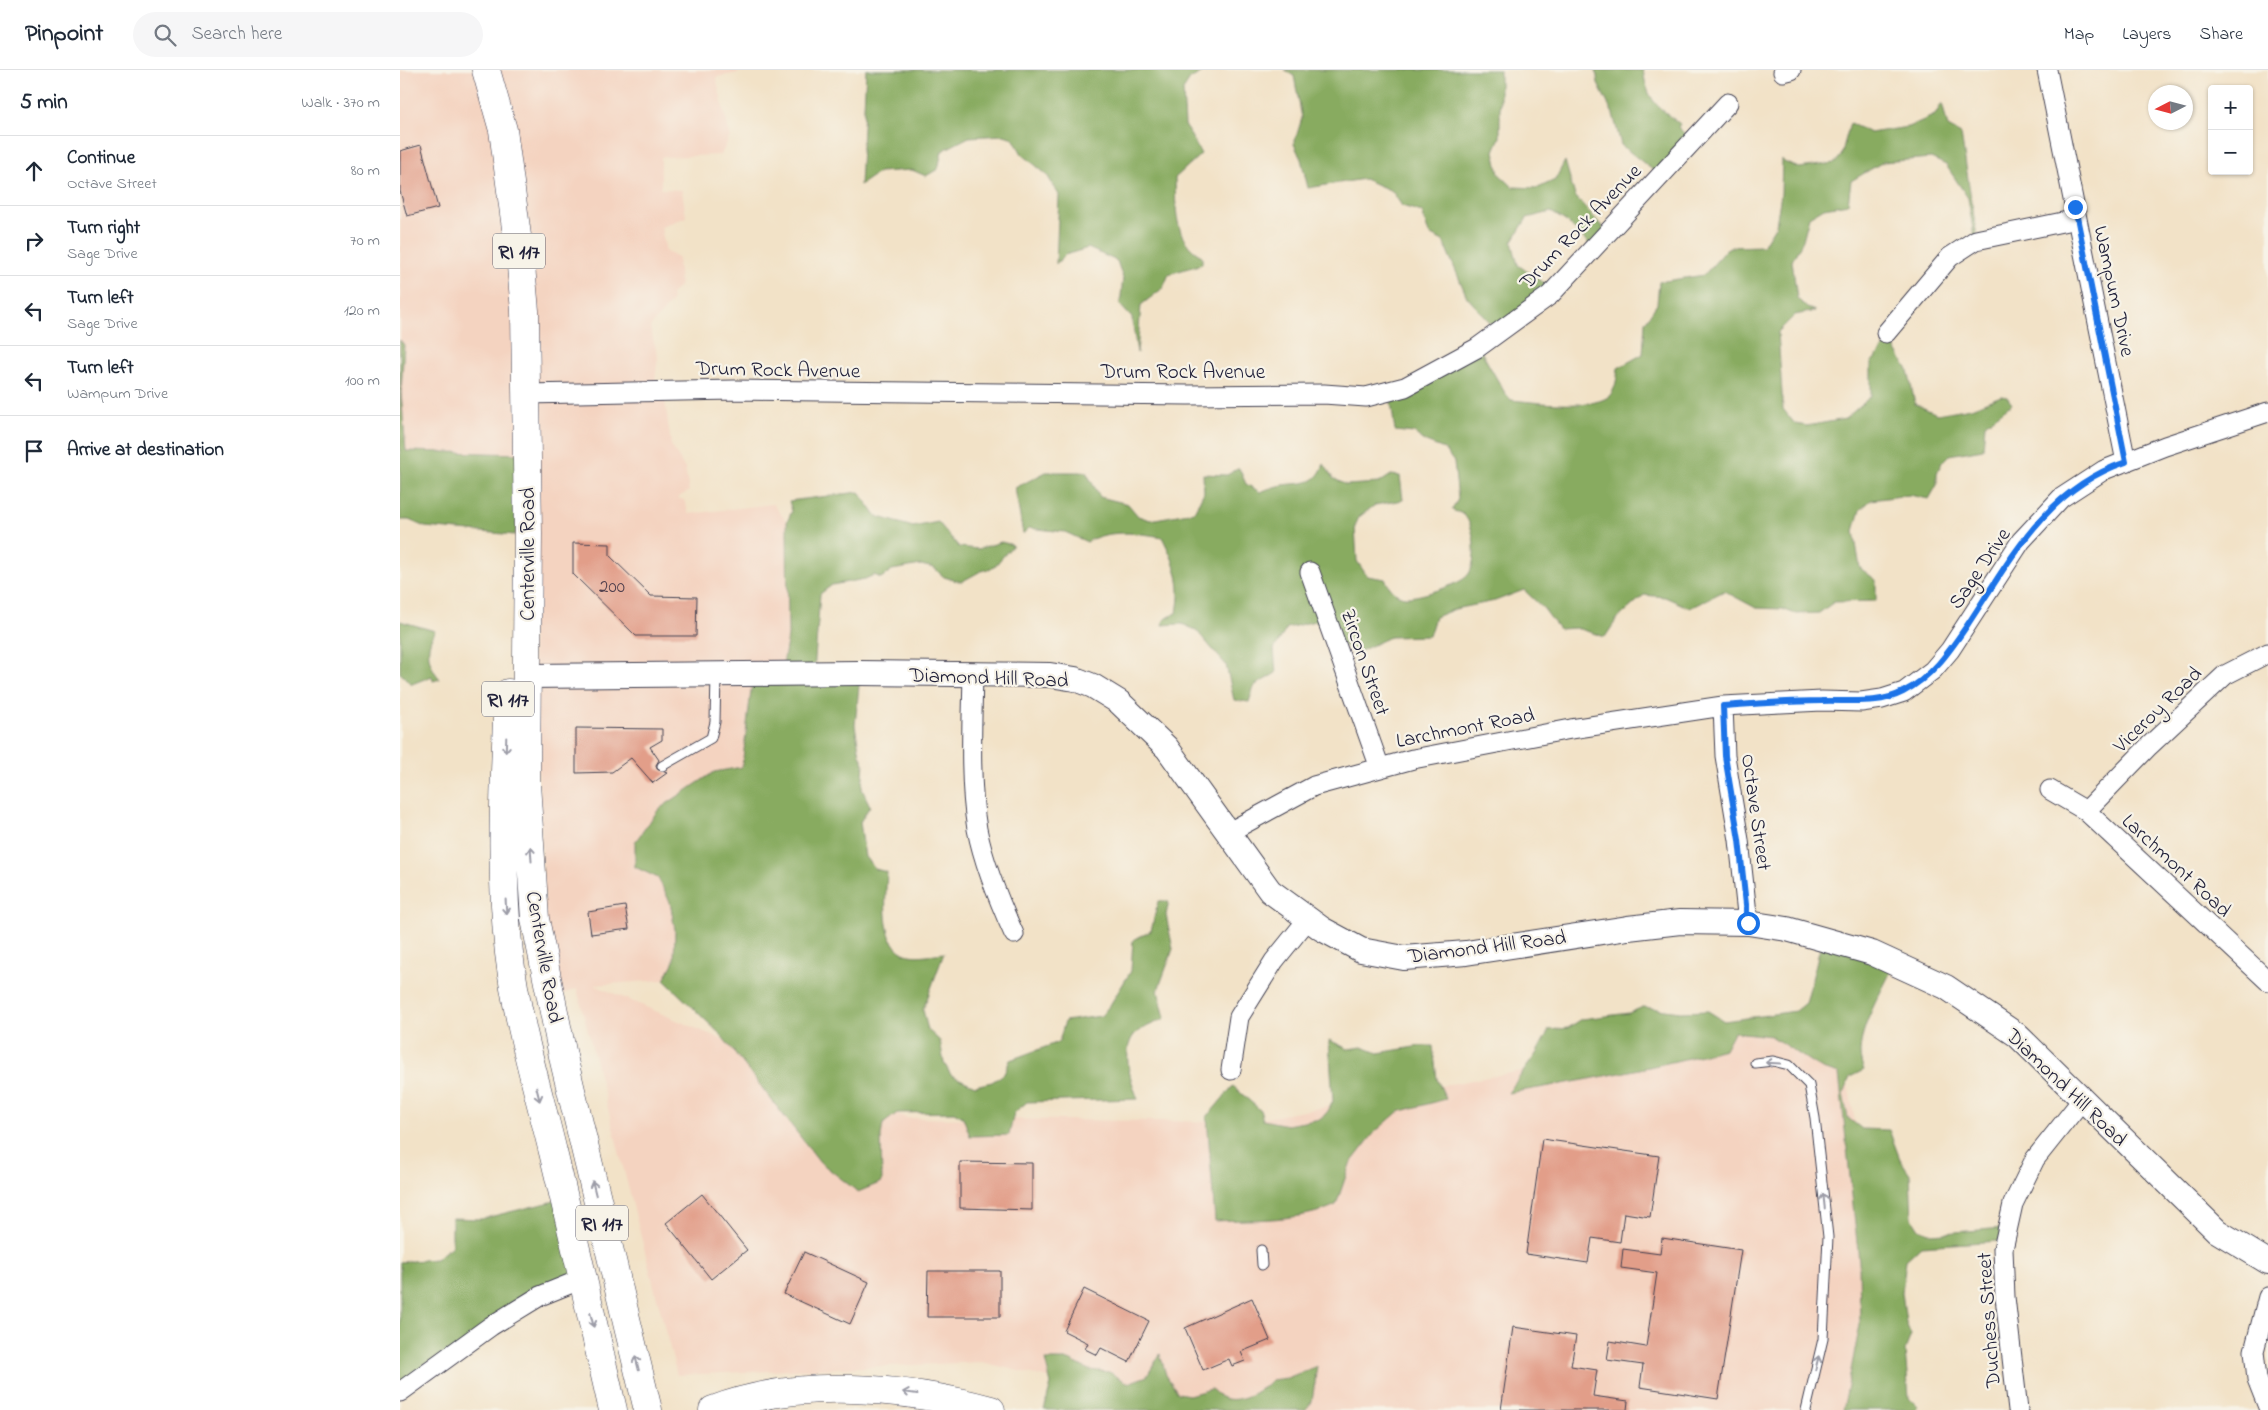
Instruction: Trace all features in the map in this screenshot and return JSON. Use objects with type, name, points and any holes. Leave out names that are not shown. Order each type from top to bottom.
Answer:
[{"type":"main road","name":"Centerville Road","points":[[486,70],[503,130],[512,189],[525,310],[526,434],[518,676],[504,795],[505,882],[509,952],[519,1020],[613,1410]]},
{"type":"main road","name":"Centerville Road","points":[[518,676],[535,919],[591,1179],[648,1410]]},
{"type":"main road","points":[[519,1020],[553,1006]]},
{"type":"main road","points":[[527,1047],[559,1035]]},
{"type":"main road","points":[[713,1410],[774,1394],[844,1389],[899,1392],[946,1398],[992,1410]]},
{"type":"street","name":"Wampum Drive","points":[[2047,70],[2126,462]]},
{"type":"street","name":"Drum Rock Avenue","points":[[526,394],[734,390],[1188,395],[1324,394],[1366,397],[1405,388],[1477,348],[1550,295],[1728,103]]},
{"type":"street","points":[[1886,333],[1950,257],[1976,240],[2077,219]]},
{"type":"street","name":"Sage Drive","points":[[1723,706],[1822,701],[1861,702],[1882,699],[1904,692],[1933,670],[1950,650],[2022,541],[2061,498],[2104,470],[2165,446],[2268,412]]},
{"type":"street","name":"Zircon Street","points":[[1310,572],[1380,768]]},
{"type":"street","name":"Viceroy Road","points":[[2086,811],[2149,746],[2225,675],[2268,653]]},
{"type":"street","name":"Diamond Hill Road","points":[[518,676],[716,674],[973,675],[1058,677],[1093,686],[1113,698],[1167,748],[1270,891],[1308,919],[1361,950],[1404,958],[1466,953],[1628,928],[1680,922],[1748,923],[1787,929],[1872,953],[1946,987],[2017,1036],[2217,1231],[2268,1262]]},
{"type":"street","points":[[973,675],[972,739],[977,828],[988,868],[1014,934]]},
{"type":"street","name":"Larchmont Road","points":[[1229,832],[1314,786],[1413,759],[1571,729],[1723,706]]},
{"type":"street","name":"Octave Street","points":[[1723,706],[1725,756],[1739,840],[1748,923]]},
{"type":"street","name":"Larchmont Road","points":[[2050,790],[2086,811],[2268,981]]},
{"type":"street","points":[[1231,1070],[1239,1017],[1274,961],[1308,919]]},
{"type":"street","name":"Duchess Street","points":[[2018,1410],[2005,1297],[2003,1248],[2013,1204],[2035,1159],[2082,1100]]},
{"type":"street","points":[[400,1392],[491,1326],[540,1296],[582,1279]]},
{"type":"street","points":[[2268,1297],[2254,1351],[2257,1379],[2268,1407]]},
{"type":"lane","points":[[662,766],[711,738],[715,722],[716,674]]},
{"type":"lane","points":[[1755,1063],[1773,1061],[1789,1065],[1809,1085],[1815,1118],[1828,1237],[1823,1338],[1806,1410]]},
{"type":"lane","points":[[1261,1250],[1262,1265]]},
{"type":"shaded area","points":[[400,70],[740,70],[739,73],[716,77],[730,136],[721,155],[661,157],[661,189],[682,190],[686,217],[661,227],[666,252],[678,257],[680,286],[671,294],[672,301],[650,327],[658,357],[654,388],[664,393],[671,445],[685,469],[689,491],[677,498],[684,500],[689,514],[773,504],[787,522],[788,636],[782,670],[753,674],[742,768],[714,772],[659,809],[636,842],[635,867],[658,878],[670,902],[675,930],[674,961],[664,980],[594,985],[907,1118],[1244,1122],[1835,1013],[1883,1275],[1855,1410],[1179,1410],[982,1362],[677,1375],[577,989],[551,998],[548,987],[524,454],[406,451],[401,392],[404,345],[400,340]]},
{"type":"green space","points":[[866,70],[1206,70],[1190,79],[1183,90],[1185,125],[1201,154],[1175,178],[1176,211],[1181,232],[1193,250],[1202,256],[1202,264],[1169,274],[1163,288],[1141,305],[1137,353],[1132,318],[1120,305],[1123,278],[1117,261],[1088,248],[1065,255],[1056,264],[1059,195],[1047,175],[1022,154],[1013,138],[1004,135],[969,137],[942,151],[938,169],[926,176],[912,170],[879,172],[860,185]]},
{"type":"green space","points":[[1284,70],[1500,70],[1500,137],[1494,151],[1499,174],[1513,187],[1538,188],[1555,180],[1565,161],[1575,196],[1607,232],[1593,248],[1567,222],[1551,212],[1527,218],[1512,242],[1518,265],[1554,290],[1497,330],[1467,297],[1443,241],[1429,234],[1422,212],[1402,206],[1392,191],[1364,179],[1308,188],[1301,159],[1294,144],[1302,118],[1294,76]]},
{"type":"green space","points":[[1596,70],[1643,70],[1645,81],[1654,102],[1680,124],[1678,127],[1693,142],[1659,175],[1621,145],[1613,114],[1598,84]]},
{"type":"green space","points":[[1942,103],[1948,127],[1961,134],[1977,237],[1974,236],[1968,198],[1946,165],[1931,158],[1883,162],[1851,181],[1848,204],[1824,208],[1809,217],[1803,240],[1792,261],[1797,298],[1807,308],[1815,311],[1795,315],[1778,332],[1783,409],[1795,424],[1807,426],[1845,419],[1871,396],[1871,363],[1890,340],[1908,370],[1915,404],[1937,414],[1971,408],[2001,396],[2007,397],[2012,404],[1985,424],[1983,449],[1949,455],[1942,462],[1937,473],[1937,485],[1929,499],[1909,495],[1871,500],[1860,510],[1854,531],[1860,568],[1876,580],[1876,601],[1834,602],[1819,613],[1796,614],[1782,609],[1756,608],[1724,591],[1690,608],[1665,597],[1644,595],[1617,619],[1605,637],[1577,628],[1559,629],[1544,609],[1524,590],[1495,601],[1455,609],[1435,617],[1429,636],[1390,637],[1354,654],[1315,621],[1287,628],[1274,649],[1276,673],[1254,686],[1249,702],[1234,700],[1226,665],[1196,630],[1182,624],[1162,625],[1164,620],[1177,612],[1179,592],[1177,573],[1162,537],[1124,533],[1104,535],[1087,542],[1065,532],[1028,528],[1023,534],[1015,488],[1046,472],[1086,472],[1100,497],[1128,504],[1138,516],[1150,520],[1194,512],[1204,492],[1203,474],[1227,475],[1239,468],[1246,484],[1260,492],[1280,485],[1313,480],[1324,464],[1333,478],[1346,485],[1379,483],[1391,475],[1400,476],[1403,500],[1375,505],[1359,517],[1355,526],[1357,561],[1367,576],[1385,579],[1395,593],[1405,597],[1428,593],[1463,580],[1471,571],[1474,545],[1471,527],[1467,519],[1463,514],[1452,510],[1458,499],[1454,462],[1444,449],[1426,442],[1414,433],[1395,431],[1390,394],[1478,346],[1511,400],[1575,404],[1599,401],[1608,397],[1617,380],[1618,368],[1643,354],[1645,322],[1657,304],[1659,282],[1704,275],[1729,247],[1763,246],[1776,225],[1781,194],[1782,159],[1784,162],[1799,168],[1835,163],[1841,156],[1850,123],[1870,133],[1908,127],[1935,115]]},
{"type":"green space","points":[[400,340],[404,345],[401,392],[406,451],[524,454],[515,535],[425,527],[409,520],[400,520]]},
{"type":"green space","points":[[859,492],[876,516],[913,527],[938,522],[959,547],[978,549],[1001,542],[1013,545],[993,568],[981,571],[961,582],[944,577],[934,568],[921,565],[892,570],[881,578],[874,575],[865,579],[832,585],[820,594],[814,672],[860,676],[855,725],[860,755],[864,763],[862,789],[870,806],[860,822],[865,857],[875,869],[887,872],[886,919],[893,942],[899,950],[909,955],[922,956],[944,953],[923,1010],[928,1030],[940,1041],[944,1063],[951,1075],[975,1086],[992,1082],[1004,1074],[1010,1060],[1059,1042],[1065,1021],[1101,1016],[1131,971],[1133,940],[1151,931],[1158,901],[1169,901],[1166,915],[1173,949],[1158,990],[1165,1018],[1137,1032],[1130,1042],[1128,1049],[1128,1067],[1138,1099],[1027,1102],[1014,1113],[1009,1135],[970,1136],[963,1117],[954,1112],[897,1113],[883,1124],[881,1136],[882,1182],[858,1192],[820,1162],[720,1034],[664,980],[674,961],[675,930],[670,902],[658,878],[635,867],[635,842],[659,809],[714,772],[742,767],[753,674],[782,670],[788,636],[787,522],[792,511],[789,501]]},
{"type":"green space","points":[[400,621],[435,631],[430,643],[429,655],[432,667],[440,679],[433,681],[432,676],[412,684],[400,673]]},
{"type":"green space","points":[[1822,940],[1893,967],[1863,1032],[1860,1059],[1864,1070],[1850,1077],[1843,1094],[1848,1118],[1862,1129],[1889,1130],[1900,1159],[1910,1174],[1912,1218],[1919,1229],[1932,1234],[2003,1228],[1999,1241],[1921,1246],[1906,1260],[1902,1292],[1906,1323],[1911,1335],[1905,1350],[1909,1398],[1917,1406],[1916,1410],[1843,1410],[1860,1325],[1859,1261],[1839,1074],[1822,1069],[1771,1036],[1734,1032],[1725,1049],[1615,1074],[1508,1093],[1536,1054],[1549,1030],[1568,1028],[1582,1019],[1629,1013],[1643,1007],[1680,1012],[1708,1011],[1724,1021],[1796,1011],[1806,1003]]},
{"type":"green space","points":[[1329,1040],[1348,1049],[1362,1047],[1378,1053],[1420,1046],[1433,1046],[1437,1079],[1446,1099],[1398,1112],[1375,1132],[1350,1164],[1336,1205],[1292,1217],[1215,1221],[1207,1117],[1233,1086],[1260,1110],[1263,1120],[1287,1125],[1321,1119],[1333,1101]]},
{"type":"green space","points":[[559,1200],[579,1277],[400,1392],[400,1262],[436,1259],[452,1246],[452,1218],[481,1219]]},
{"type":"green space","points":[[1160,1354],[1166,1375],[1178,1393],[1189,1395],[1211,1389],[1227,1399],[1248,1396],[1267,1385],[1271,1380],[1287,1378],[1317,1366],[1312,1402],[1305,1410],[1044,1410],[1051,1384],[1045,1360],[1069,1360],[1089,1370],[1109,1372],[1128,1383],[1147,1376]]},
{"type":"building","points":[[421,145],[438,208],[407,216],[400,191],[400,151]]},
{"type":"building","points":[[573,543],[610,544],[610,556],[651,596],[697,597],[696,636],[636,636],[573,574]]},
{"type":"building","points":[[576,728],[662,729],[662,740],[650,747],[659,760],[656,765],[657,769],[667,773],[653,783],[631,758],[612,772],[576,773]]},
{"type":"building","points":[[625,906],[629,929],[591,934],[588,912]]},
{"type":"building","points":[[1542,1139],[1659,1156],[1650,1217],[1624,1213],[1620,1242],[1592,1238],[1588,1263],[1526,1254]]},
{"type":"building","points":[[960,1162],[1032,1163],[1032,1210],[960,1208]]},
{"type":"building","points":[[702,1194],[747,1250],[711,1279],[666,1223]]},
{"type":"building","points":[[1662,1238],[1741,1250],[1718,1399],[1640,1387],[1643,1365],[1607,1360],[1610,1341],[1646,1347],[1657,1273],[1621,1268],[1623,1249],[1660,1254]]},
{"type":"building","points":[[804,1252],[869,1282],[850,1324],[784,1294]]},
{"type":"building","points":[[928,1271],[1000,1271],[1000,1317],[927,1317]]},
{"type":"building","points":[[1084,1289],[1149,1321],[1129,1362],[1101,1348],[1097,1355],[1085,1349],[1088,1343],[1064,1331]]},
{"type":"building","points":[[1252,1298],[1270,1340],[1241,1352],[1245,1361],[1232,1366],[1229,1359],[1203,1370],[1185,1328]]},
{"type":"building","points":[[1513,1327],[1576,1336],[1571,1366],[1597,1370],[1593,1396],[1628,1401],[1627,1410],[1501,1410]]},
{"type":"route","points":[[1748,923],[1739,840],[1725,756],[1723,706],[1822,701],[1861,702],[1882,699],[1904,692],[1933,670],[1950,650],[2022,541],[2061,498],[2104,470],[2126,462],[2075,207]]}]
